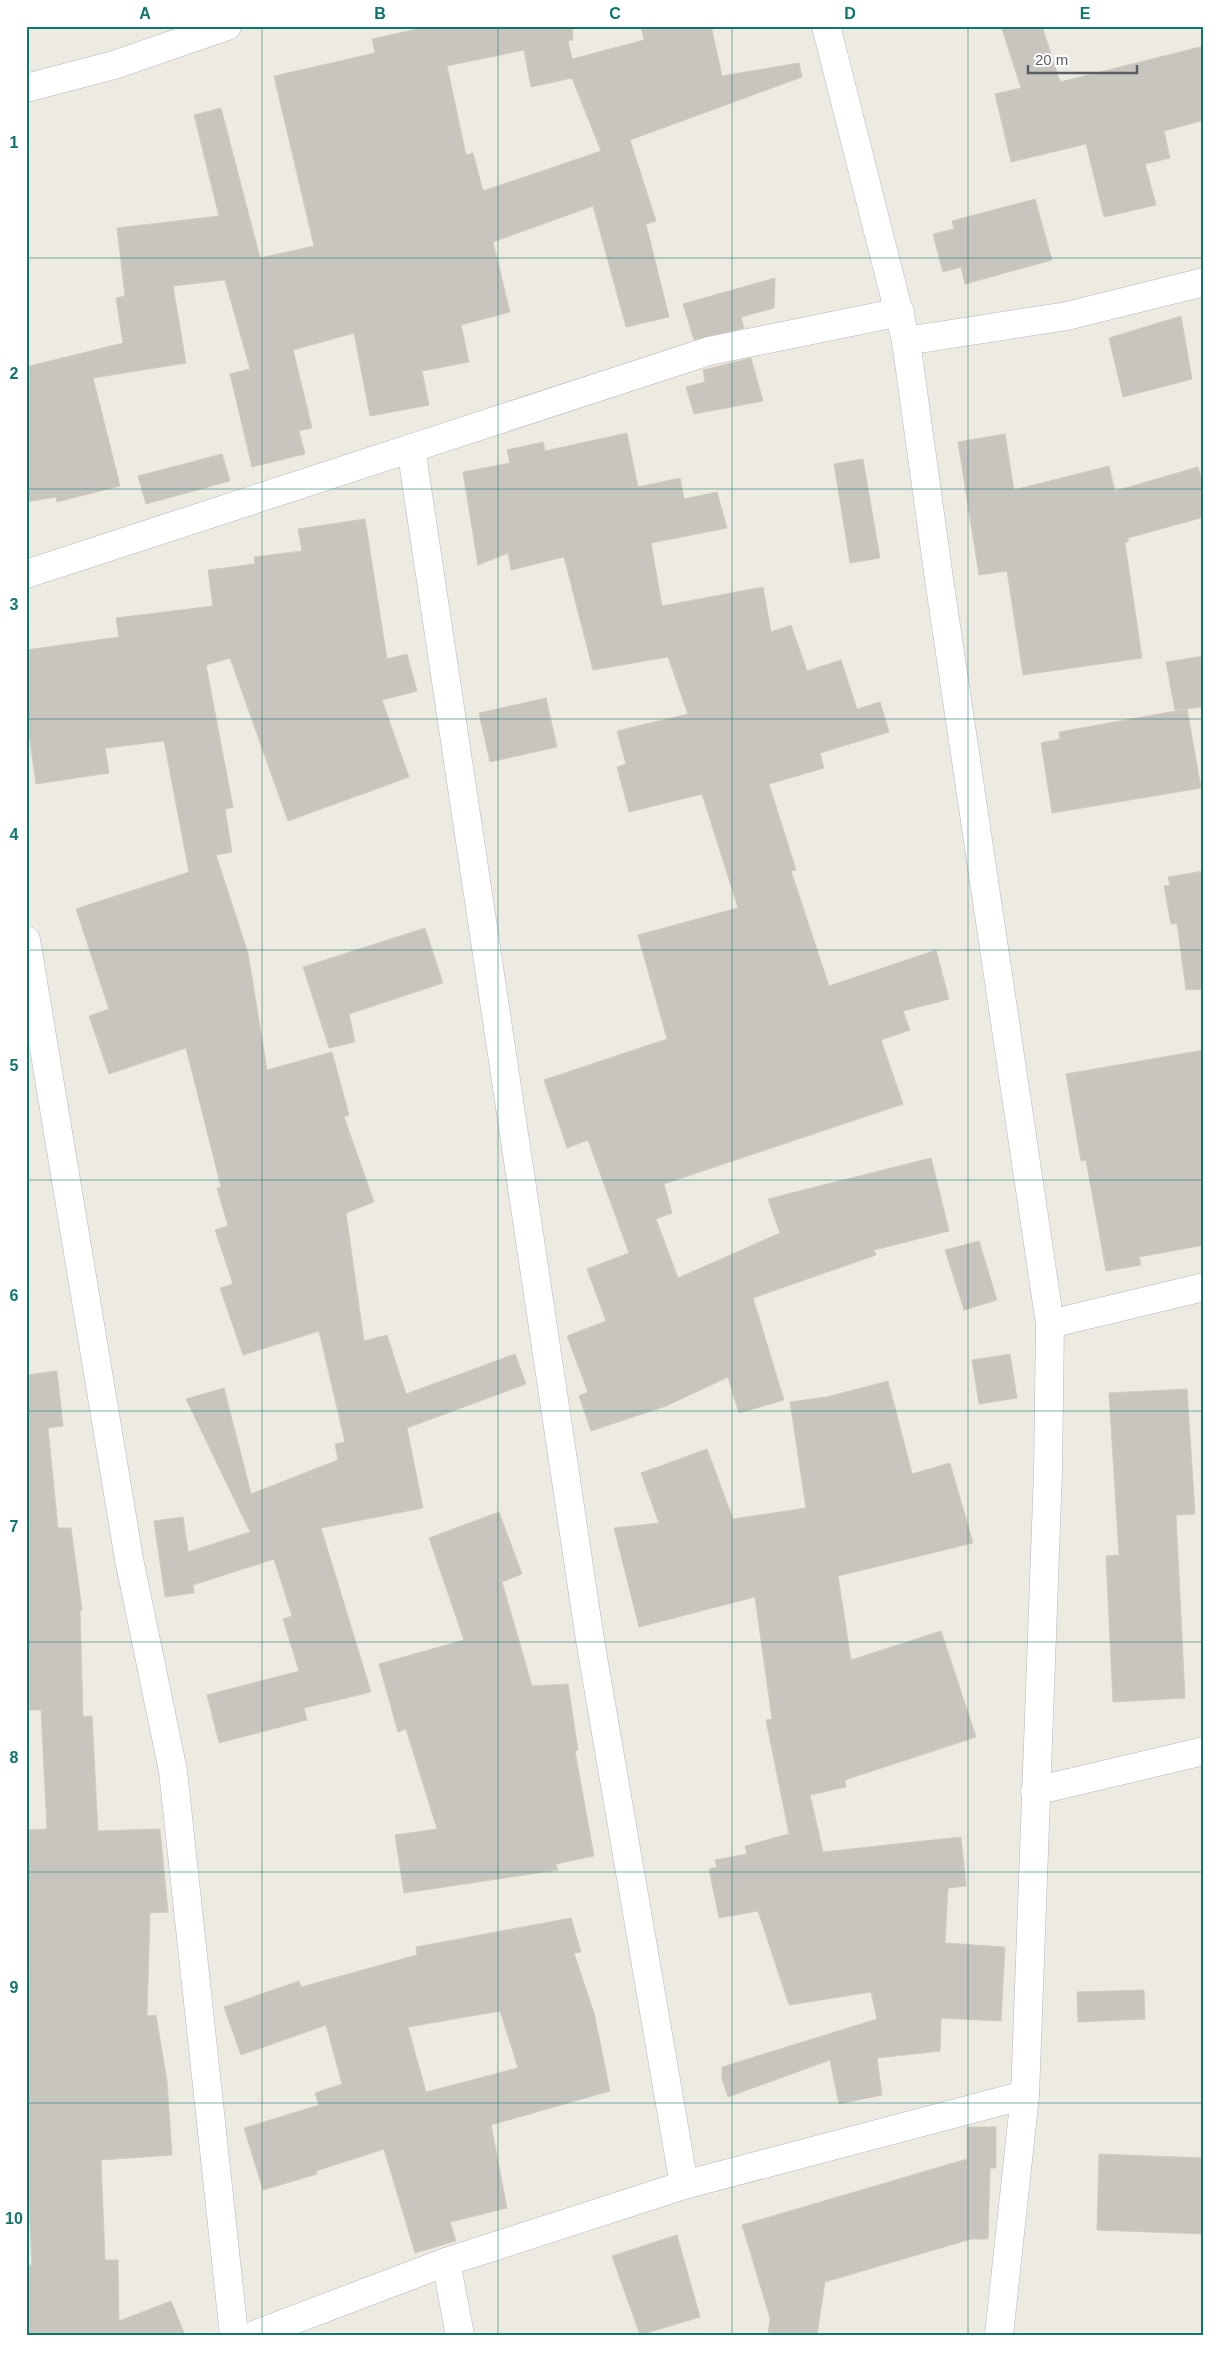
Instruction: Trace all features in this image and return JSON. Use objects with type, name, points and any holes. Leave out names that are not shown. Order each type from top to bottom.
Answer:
[{"type":"street","points":[[26,88],[114,65],[227,26]]},
{"type":"street","points":[[826,26],[906,341],[939,579],[1050,1324],[1048,1472],[1025,2095],[999,2335]]},
{"type":"street","points":[[906,341],[1067,316],[1204,282]]},
{"type":"street","points":[[26,574],[709,351],[900,312]]},
{"type":"street","points":[[411,448],[590,1640],[684,2185]]},
{"type":"street","points":[[26,940],[129,1559],[173,1771],[234,2335]]},
{"type":"street","points":[[1050,1324],[1204,1287]]},
{"type":"street","points":[[1035,1791],[1204,1751]]},
{"type":"street","points":[[254,2335],[446,2262],[684,2185],[1025,2095]]},
{"type":"street","points":[[446,2262],[460,2335]]},
{"type":"building","points":[[431,26],[572,26],[573,40],[568,41],[572,59],[644,40],[641,26],[711,26],[722,76],[799,63],[802,77],[630,140],[656,221],[646,224],[669,317],[626,327],[593,206],[493,242],[510,312],[461,325],[469,362],[422,371],[429,405],[370,416],[354,333],[293,350],[312,428],[299,431],[305,454],[252,467],[230,374],[250,369],[225,280],[173,286],[186,363],[93,378],[120,486],[57,502],[56,497],[26,502],[26,367],[123,343],[116,298],[125,296],[117,228],[219,216],[194,115],[221,108],[260,258],[314,246],[274,76],[375,53],[372,39]],"holes":[[[524,50],[531,87],[572,78],[601,151],[483,191],[473,153],[466,155],[447,66]]]},
{"type":"building","points":[[1001,26],[1042,26],[1060,82],[1204,46],[1204,120],[1164,131],[1170,158],[1145,164],[1156,205],[1104,217],[1086,144],[1011,162],[995,94],[1021,88]]},
{"type":"building","points":[[1035,199],[1052,260],[965,284],[961,267],[943,272],[933,234],[954,229],[952,221]]},
{"type":"building","points":[[775,278],[774,308],[741,317],[744,328],[694,340],[683,304]]},
{"type":"building","points":[[1181,316],[1192,379],[1123,397],[1109,338]]},
{"type":"building","points":[[751,358],[763,401],[694,414],[686,387],[705,382],[703,370]]},
{"type":"building","points":[[627,433],[638,487],[680,478],[684,499],[717,492],[727,528],[651,543],[662,606],[763,587],[771,632],[791,625],[807,671],[841,660],[857,709],[880,702],[889,732],[820,753],[824,768],[769,784],[796,870],[791,871],[829,986],[936,950],[949,999],[903,1011],[910,1030],[881,1040],[903,1104],[664,1184],[672,1213],[656,1219],[678,1278],[780,1233],[768,1199],[931,1158],[949,1231],[874,1250],[876,1255],[753,1298],[784,1400],[739,1413],[728,1377],[666,1406],[591,1431],[579,1396],[588,1392],[567,1336],[606,1321],[587,1269],[629,1253],[588,1140],[567,1148],[544,1080],[667,1039],[638,935],[738,908],[702,794],[629,812],[617,767],[626,764],[617,731],[688,714],[668,657],[593,670],[564,557],[511,570],[508,553],[478,565],[463,472],[510,463],[507,450],[543,442],[545,451]]},
{"type":"building","points":[[1005,434],[1014,490],[1109,466],[1115,491],[1198,467],[1204,487],[1204,517],[1128,538],[1128,542],[1125,543],[1142,658],[1023,675],[1007,571],[979,575],[958,442]]},
{"type":"building","points":[[222,454],[230,481],[146,504],[138,476]]},
{"type":"building","points":[[863,459],[880,558],[850,563],[834,464]]},
{"type":"building","points":[[365,519],[387,659],[407,654],[417,691],[382,700],[409,777],[288,821],[230,658],[206,665],[233,807],[225,809],[232,852],[216,855],[248,953],[267,1070],[332,1052],[349,1115],[344,1117],[374,1202],[346,1213],[364,1341],[387,1335],[406,1394],[515,1354],[526,1384],[407,1428],[423,1508],[321,1528],[371,1692],[304,1708],[307,1720],[219,1743],[207,1695],[299,1671],[283,1619],[292,1616],[274,1559],[193,1585],[194,1593],[165,1597],[154,1521],[183,1517],[188,1552],[250,1532],[186,1399],[224,1388],[251,1494],[338,1460],[335,1444],[345,1442],[319,1331],[243,1355],[220,1288],[233,1284],[215,1230],[228,1226],[217,1188],[221,1187],[186,1048],[109,1074],[89,1016],[109,1009],[76,909],[189,872],[164,741],[105,748],[109,773],[36,784],[26,713],[26,650],[119,637],[116,618],[213,606],[208,570],[255,564],[254,557],[302,551],[298,529]]},
{"type":"building","points":[[1204,656],[1204,707],[1175,710],[1166,662]]},
{"type":"building","points":[[546,698],[557,747],[490,762],[479,713]]},
{"type":"building","points":[[1187,709],[1201,788],[1052,813],[1041,743],[1060,739],[1059,732]]},
{"type":"building","points":[[1204,871],[1204,989],[1186,990],[1177,923],[1171,924],[1164,886],[1170,885],[1168,877]]},
{"type":"building","points":[[425,928],[443,983],[349,1014],[355,1042],[329,1048],[303,967]]},
{"type":"building","points":[[1204,1050],[1204,1245],[1139,1257],[1141,1265],[1106,1271],[1086,1160],[1081,1161],[1066,1074]]},
{"type":"building","points":[[979,1241],[997,1300],[964,1310],[945,1250]]},
{"type":"building","points":[[1010,1354],[1017,1398],[979,1404],[972,1360]]},
{"type":"building","points":[[57,1371],[63,1426],[48,1428],[58,1528],[71,1528],[82,1610],[80,1610],[83,1717],[92,1716],[98,1831],[160,1829],[168,1912],[150,1913],[147,2016],[156,2015],[167,2081],[172,2155],[101,2160],[105,2260],[118,2260],[119,2321],[171,2301],[185,2335],[26,2335],[26,2265],[32,2265],[26,2144],[26,1830],[47,1829],[41,1710],[26,1710],[26,1375]]},
{"type":"building","points":[[888,1381],[912,1474],[950,1463],[973,1543],[838,1576],[851,1660],[941,1631],[976,1737],[845,1780],[846,1787],[810,1795],[823,1852],[961,1837],[966,1886],[948,1888],[945,1943],[1005,1947],[1001,2021],[941,2018],[940,2051],[877,2058],[882,2095],[839,2104],[830,2060],[728,2097],[722,2079],[722,2067],[877,2019],[871,1992],[789,2005],[758,1911],[719,1918],[709,1869],[717,1867],[715,1860],[747,1854],[745,1846],[789,1834],[766,1720],[772,1719],[755,1597],[639,1627],[614,1528],[659,1523],[641,1473],[707,1449],[733,1519],[806,1508],[790,1402],[827,1397]]},
{"type":"building","points":[[1187,1389],[1195,1514],[1176,1515],[1185,1698],[1113,1702],[1106,1556],[1119,1555],[1109,1393]]},
{"type":"building","points":[[499,1512],[522,1574],[502,1582],[532,1686],[568,1684],[578,1750],[575,1751],[594,1856],[556,1864],[558,1870],[404,1893],[395,1835],[437,1829],[406,1729],[398,1732],[379,1664],[464,1640],[429,1538]]},
{"type":"building","points":[[571,1918],[581,1952],[574,1953],[594,2013],[610,2091],[491,2125],[507,2208],[450,2222],[456,2241],[415,2253],[384,2149],[316,2171],[317,2174],[263,2190],[244,2128],[319,2105],[315,2093],[342,2084],[326,2025],[241,2055],[224,2007],[299,1981],[301,1987],[417,1955],[416,1947]],"holes":[[[500,2011],[518,2068],[426,2092],[408,2027]]]},
{"type":"building","points":[[1144,1990],[1145,2019],[1078,2022],[1077,1992]]},
{"type":"building","points":[[967,2127],[996,2127],[996,2168],[990,2168],[988,2239],[971,2239],[825,2282],[817,2335],[768,2335],[770,2318],[742,2225],[967,2159]]},
{"type":"building","points":[[1099,2154],[1204,2158],[1204,2234],[1097,2230]]},
{"type":"building","points":[[677,2235],[700,2317],[640,2335],[612,2256]]}]
